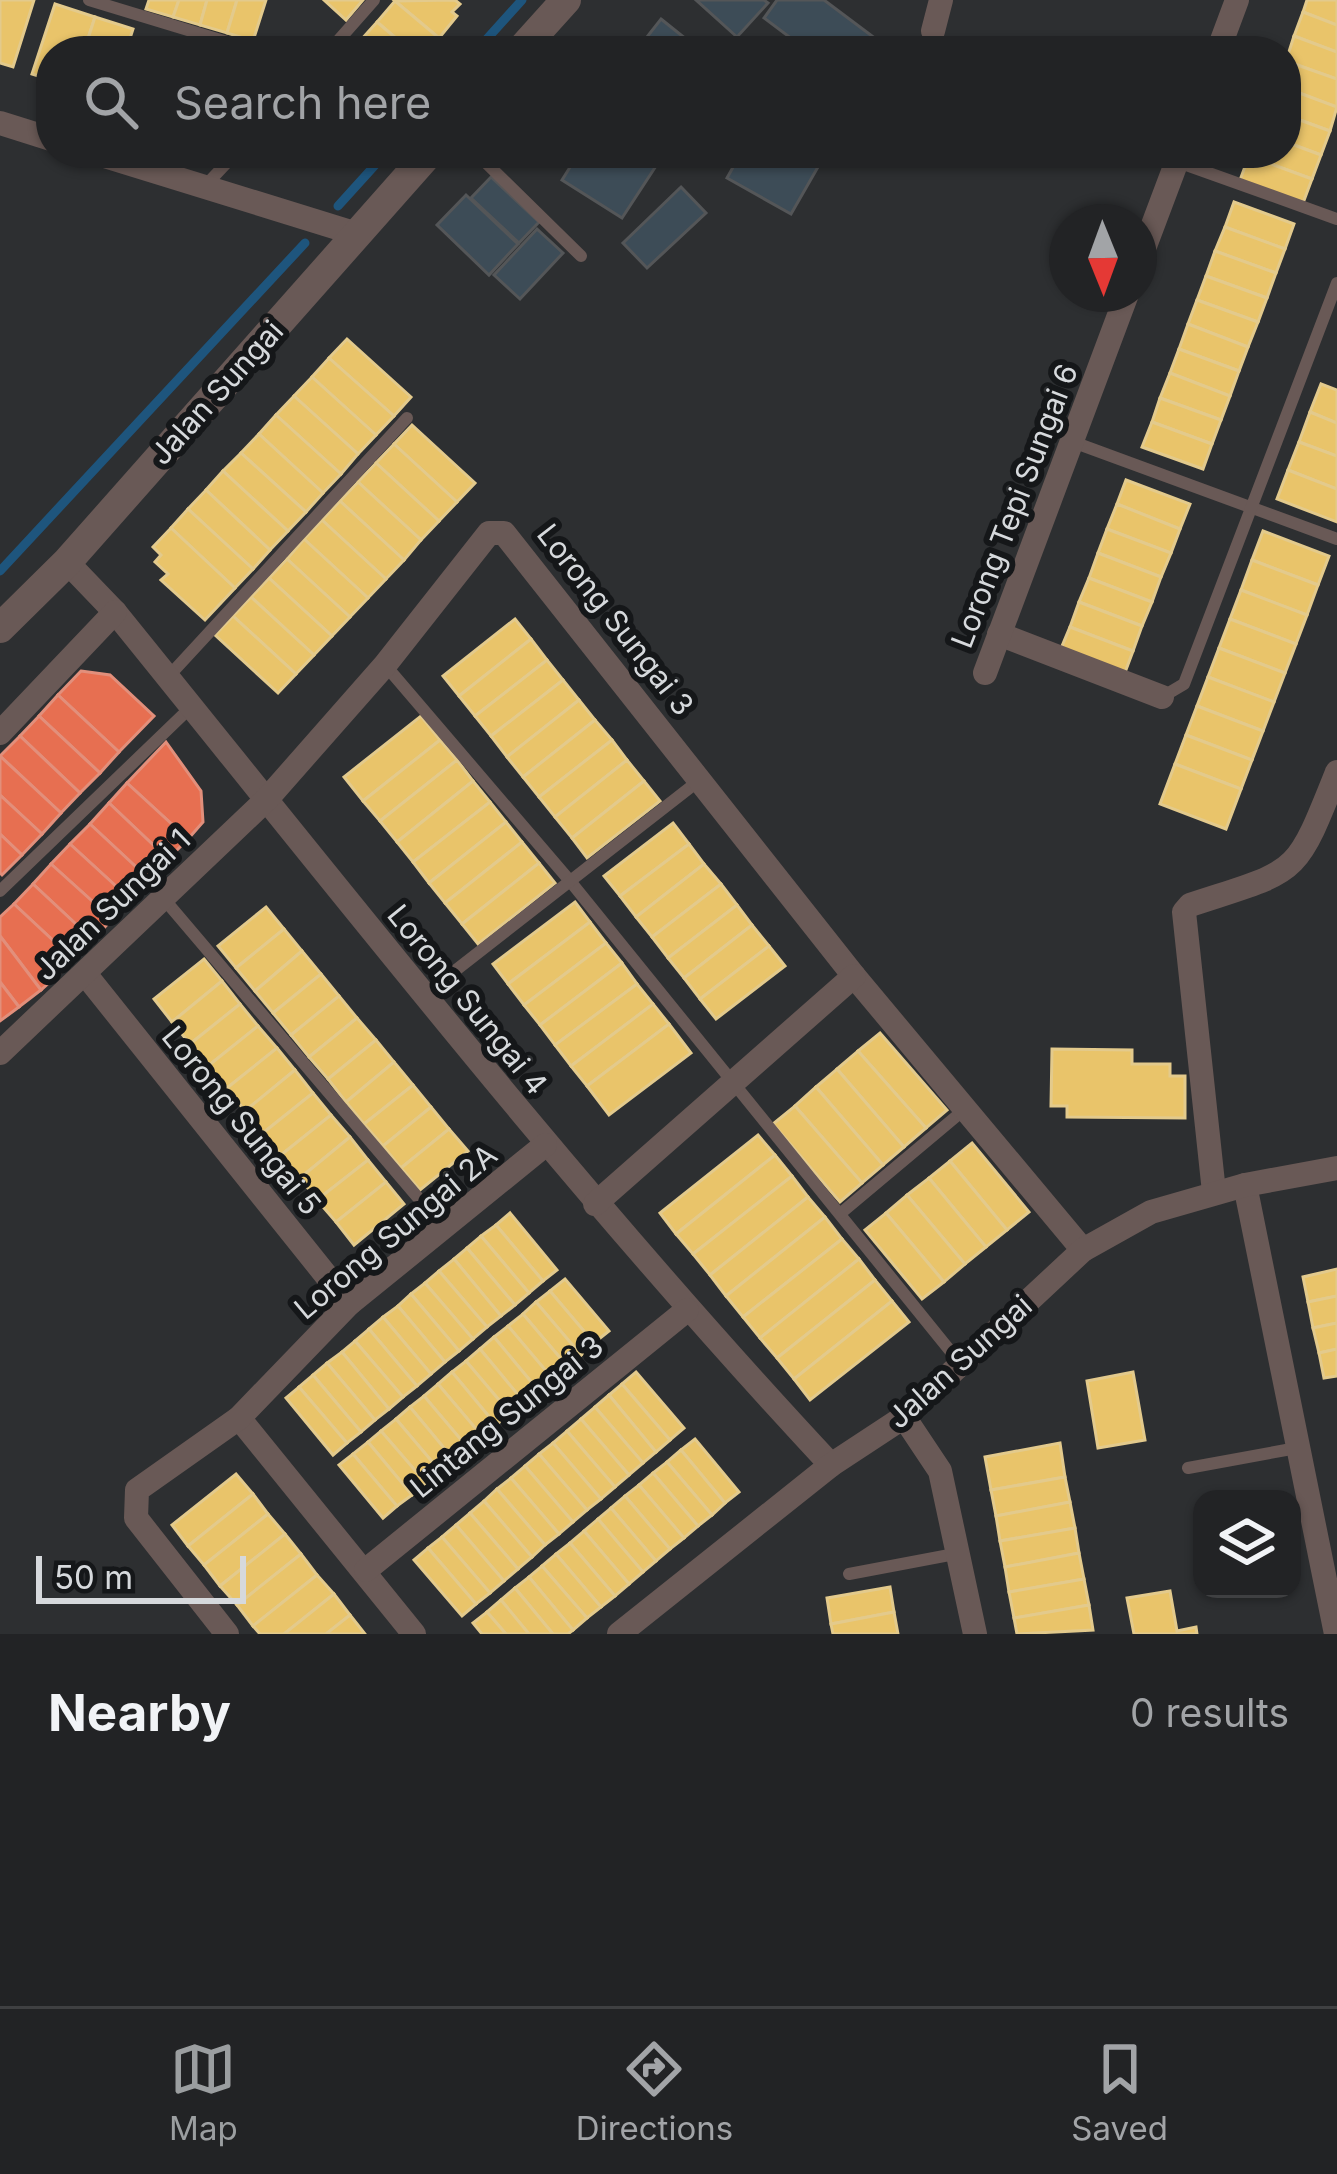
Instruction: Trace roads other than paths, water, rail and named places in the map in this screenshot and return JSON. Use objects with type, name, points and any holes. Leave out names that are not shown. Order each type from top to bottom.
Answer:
[{"type":"street","points":[[534,36],[566,0]]},
{"type":"street","points":[[932,32],[941,0]]},
{"type":"street","points":[[1224,36],[1237,0]]},
{"type":"street","points":[[0,123],[36,134]]},
{"type":"street","points":[[143,168],[357,234]]},
{"type":"street","name":"Jalan Sungai","points":[[0,628],[67,562],[416,168]]},
{"type":"street","points":[[1157,214],[1174,168]]},
{"type":"street","name":"Lorong Tepi Sungai 6","points":[[985,673],[1120,312]]},
{"type":"street","name":"Lorong Sungai 3","points":[[267,799],[385,665],[489,533],[504,533],[854,976],[1083,1250]]},
{"type":"street","name":"Lorong Sungai 4","points":[[67,562],[115,612],[545,1145],[687,1310],[831,1465]]},
{"type":"street","points":[[0,733],[115,612]]},
{"type":"street","points":[[999,634],[1162,697]]},
{"type":"street","points":[[1214,1192],[1184,912],[1190,905],[1278,876],[1294,866],[1337,772]]},
{"type":"street","name":"Jalan Sungai 1","points":[[0,1053],[267,799]]},
{"type":"street","name":"Lorong Sungai 5","points":[[86,975],[349,1304]]},
{"type":"street","points":[[595,1204],[854,976]]},
{"type":"street","name":"Lorong Sungai 2A","points":[[227,1634],[136,1518],[137,1490],[239,1418],[349,1304],[545,1145]]},
{"type":"street","name":"Jalan Sungai","points":[[620,1634],[831,1465],[904,1417],[1083,1250],[1151,1212],[1214,1192],[1337,1168]]},
{"type":"street","points":[[1245,1185],[1336,1634]]},
{"type":"street","name":"Lintang Sungai 3","points":[[366,1570],[687,1310]]},
{"type":"street","points":[[904,1417],[938,1463],[975,1634]]},
{"type":"street","points":[[239,1418],[414,1634]]},
{"type":"lane","points":[[89,0],[207,36]]},
{"type":"lane","points":[[342,36],[374,0]]},
{"type":"lane","points":[[204,187],[222,168]]},
{"type":"lane","points":[[491,168],[580,256]]},
{"type":"lane","points":[[1206,168],[1337,219]]},
{"type":"lane","points":[[1162,697],[1184,684],[1337,283]]},
{"type":"lane","points":[[168,677],[407,418]]},
{"type":"lane","points":[[1072,442],[1337,539]]},
{"type":"lane","points":[[385,665],[570,880],[961,1363]]},
{"type":"lane","points":[[0,891],[191,706]]},
{"type":"lane","points":[[424,995],[702,778]]},
{"type":"lane","points":[[164,899],[443,1227]]},
{"type":"lane","points":[[841,1213],[965,1109]]},
{"type":"lane","points":[[1188,1468],[1298,1448]]},
{"type":"lane","points":[[849,1574],[961,1553]]},
{"type":"waterway","points":[[490,36],[522,0]]},
{"type":"waterway","points":[[338,206],[372,168]]},
{"type":"waterway","points":[[0,571],[305,243]]}]
